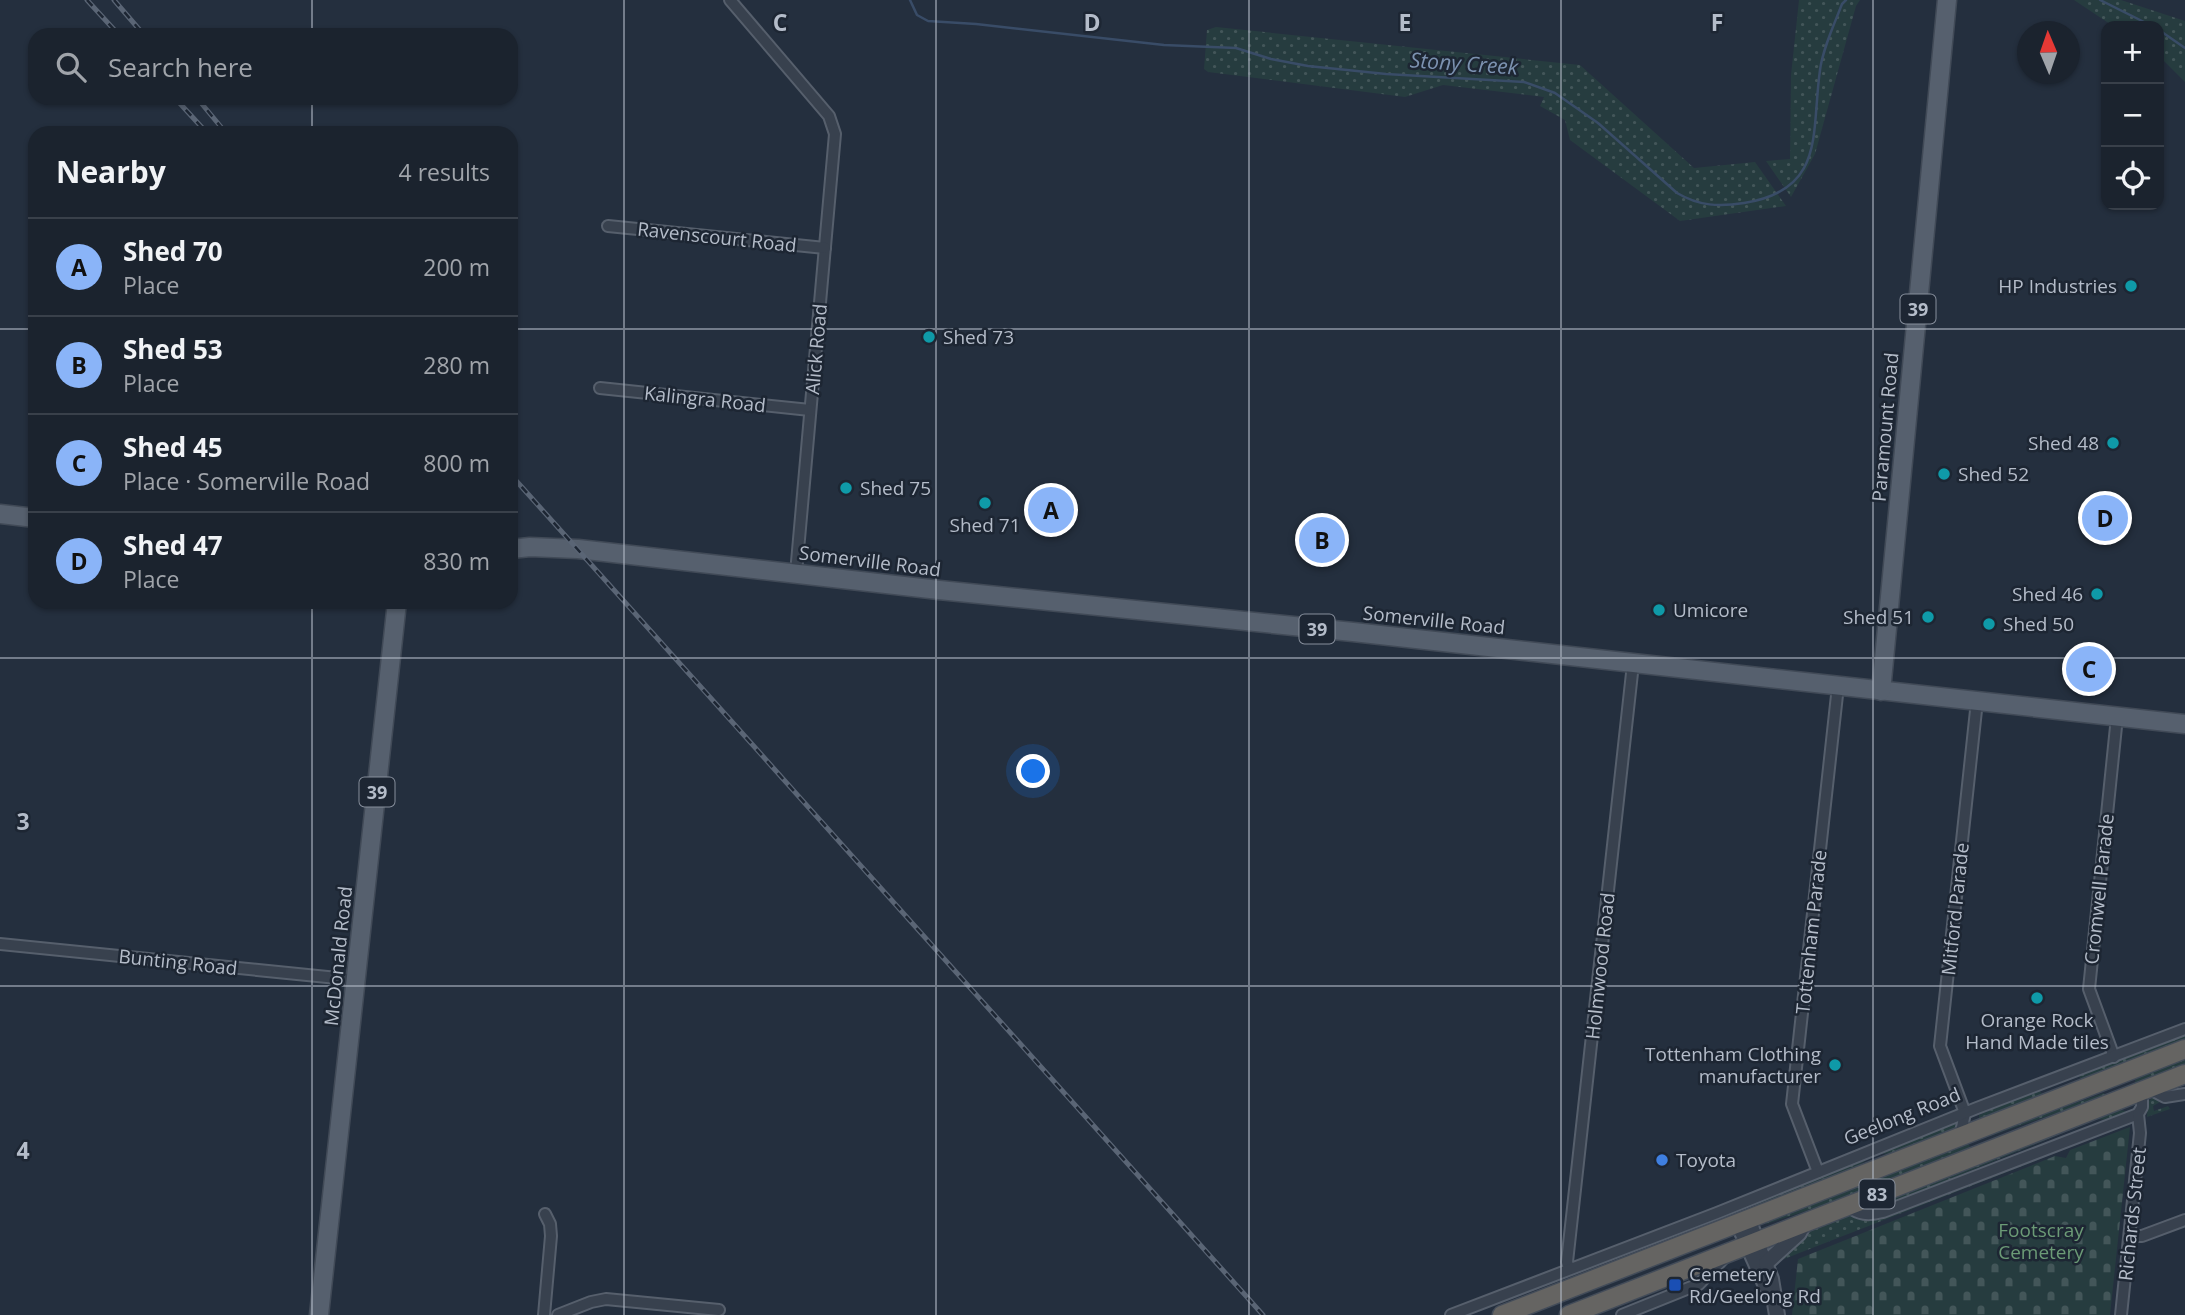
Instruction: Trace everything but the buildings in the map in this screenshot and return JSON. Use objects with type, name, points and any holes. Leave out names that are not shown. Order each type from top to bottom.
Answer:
[{"type":"highway","name":"Geelong Road","points":[[1502,1315],[1656,1255],[1739,1216],[1973,1132],[2185,1049]]},
{"type":"highway","name":"83","points":[[1569,1315],[2185,1074]]},
{"type":"highway","points":[[2118,1075],[2138,1093]]},
{"type":"highway","points":[[1973,1132],[1975,1139],[1997,1147]]},
{"type":"main road","name":"Paramount Road","points":[[1881,691],[1947,0]]},
{"type":"main road","points":[[0,514],[28,517]]},
{"type":"main road","name":"Somerville Road","points":[[518,549],[578,549],[2185,724]]},
{"type":"main road","name":"McDonald Road","points":[[320,1315],[396,609]]},
{"type":"street","name":"Alick Road","points":[[730,0],[818,102],[834,126],[835,148],[796,573]]},
{"type":"street","name":"Ravenscourt Road","points":[[608,226],[825,248]]},
{"type":"street","name":"Kalingra Road","points":[[600,388],[810,410]]},
{"type":"street","name":"Holmwood Road","points":[[1569,1268],[1567,1262],[1633,664]]},
{"type":"street","name":"Tottenham Parade","points":[[1818,1172],[1792,1104],[1838,686]]},
{"type":"street","name":"Mitford Parade","points":[[1965,1113],[1940,1046],[1977,701]]},
{"type":"street","name":"Cromwell Parade","points":[[2114,1057],[2089,989],[2118,717]]},
{"type":"street","name":"Bunting Road","points":[[0,944],[357,980]]},
{"type":"street","name":"Geelong Road","points":[[1451,1315],[1636,1243],[1739,1216],[1818,1172],[2185,1029]]},
{"type":"street","points":[[2138,1114],[2132,1111],[2138,1093],[2165,1097],[2185,1094]]},
{"type":"street","name":"Richards Street","points":[[2121,1315],[2140,1133],[2138,1114],[2142,1107],[2138,1093]]},
{"type":"street","points":[[1965,1113],[1973,1132]]},
{"type":"street","points":[[1965,1113],[1973,1132]]},
{"type":"street","points":[[1847,1206],[1865,1215],[1882,1212],[2138,1114]]},
{"type":"street","points":[[544,1315],[551,1236],[551,1224],[545,1214]]},
{"type":"street","points":[[1739,1216],[1752,1243],[1765,1284],[1772,1293]]},
{"type":"street","points":[[2130,1236],[2142,1236],[2185,1220]]},
{"type":"street","points":[[1766,1263],[1799,1233],[1804,1222]]},
{"type":"street","points":[[1636,1243],[1656,1255]]},
{"type":"street","points":[[1752,1243],[1766,1263],[1777,1315]]},
{"type":"street","points":[[1622,1315],[1699,1284],[1729,1252]]},
{"type":"street","points":[[558,1315],[590,1302],[606,1299],[719,1310]]},
{"type":"green space","points":[[1799,0],[1860,0],[1856,6],[1815,154],[1791,197],[1766,161],[1790,159],[1791,75]]},
{"type":"green space","points":[[2074,0],[2121,0],[2185,21],[2185,82],[2164,61],[2164,21],[2106,21]]},
{"type":"green space","points":[[1216,27],[1580,65],[1694,168],[1755,162],[1786,206],[1680,221],[1570,140],[1565,120],[1540,106],[1544,97],[1443,85],[1405,97],[1208,72],[1204,69],[1207,30]]},
{"type":"green space","points":[[2185,1035],[2185,1041],[2091,1078],[2080,1078],[2079,1075]]},
{"type":"green space","points":[[2185,1057],[2185,1066],[2137,1084],[2135,1082],[2136,1076]]},
{"type":"green space","points":[[2039,1090],[2042,1094],[1979,1119],[1979,1115]]},
{"type":"green space","points":[[2104,1093],[2106,1096],[1990,1136],[1984,1135]]},
{"type":"green space","points":[[2154,1096],[2162,1101],[2153,1106],[2154,1111],[2168,1106],[2170,1109],[2147,1117],[2148,1102]]},
{"type":"green space","points":[[2118,1109],[2128,1112],[2110,1120],[2097,1119],[1870,1211],[1861,1208]]},
{"type":"green space","points":[[1958,1120],[1953,1131],[1899,1152],[1884,1154],[1882,1150],[1945,1128]]},
{"type":"green space","name":"Footscray Cemetery","points":[[2130,1127],[2110,1315],[1792,1315],[1798,1259],[2055,1156],[2066,1158],[2070,1150]]},
{"type":"green space","points":[[1967,1142],[1970,1147],[1957,1154],[1843,1199],[1766,1224],[1765,1220]]},
{"type":"green space","points":[[1864,1158],[1865,1161],[1851,1171],[1757,1207],[1755,1203]]},
{"type":"green space","points":[[2037,1158],[2038,1160],[1784,1259],[1780,1255],[1815,1227],[1848,1215],[1875,1220]]},
{"type":"waterway","name":"Stony Creek","points":[[910,0],[917,15],[928,21],[1164,45],[1236,48],[1271,59],[1308,66],[1386,74],[1524,82],[1555,93],[1598,123],[1677,193],[1693,201],[1718,205],[1744,203],[1770,196],[1789,186],[1802,172],[1814,136],[1824,53],[1842,4],[1846,0]]},
{"type":"waterway","name":"Stony Creek","points":[[2100,0],[2142,21]]},
{"type":"waterway","name":"Stony Creek","points":[[2164,33],[2185,48]]},
{"type":"railway","points":[[87,0],[113,28]]},
{"type":"railway","points":[[114,0],[138,28]]},
{"type":"railway","points":[[181,105],[201,126]]},
{"type":"railway","points":[[203,105],[220,126]]},
{"type":"railway","points":[[518,483],[1263,1315]]},
{"type":"place","name":"HP Industries","points":[[2131,286]]},
{"type":"place","name":"Shed 73","points":[[929,337]]},
{"type":"place","name":"Shed 48","points":[[2113,443]]},
{"type":"place","name":"Shed 52","points":[[1944,474]]},
{"type":"place","name":"Shed 75","points":[[846,488]]},
{"type":"place","name":"Shed 71","points":[[985,503]]},
{"type":"place","name":"Shed 70","points":[[1051,510]]},
{"type":"place","name":"Shed 47","points":[[2105,518]]},
{"type":"place","name":"Shed 53","points":[[1322,540]]},
{"type":"place","name":"Shed 46","points":[[2097,594]]},
{"type":"place","name":"Umicore","points":[[1659,610]]},
{"type":"place","name":"Shed 51","points":[[1928,617]]},
{"type":"place","name":"Shed 50","points":[[1989,624]]},
{"type":"place","name":"Shed 45","points":[[2089,669]]},
{"type":"place","name":"Orange Rock Hand Made tiles","points":[[2037,998]]},
{"type":"place","name":"Tottenham Clothing manufacturer","points":[[1835,1065]]},
{"type":"place","name":"Toyota","points":[[1662,1160]]},
{"type":"place","name":"Cemetery Rd/Geelong Rd","points":[[1675,1285]]}]
